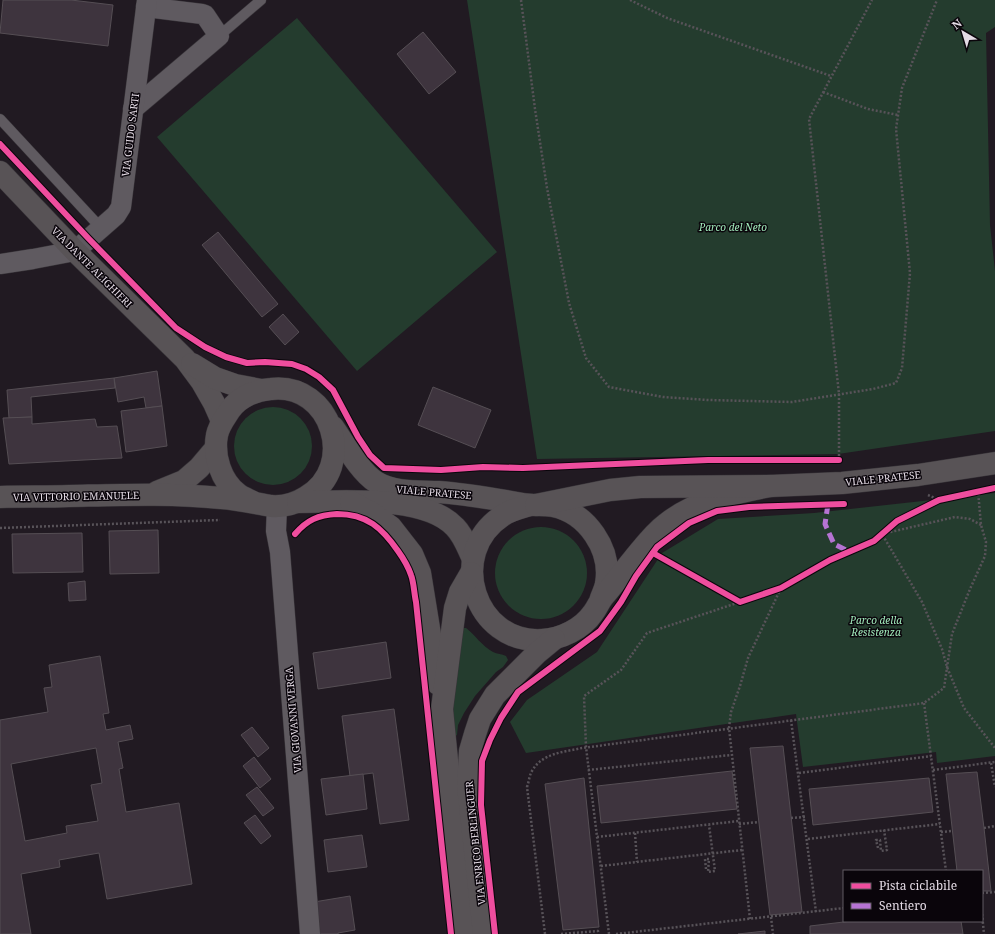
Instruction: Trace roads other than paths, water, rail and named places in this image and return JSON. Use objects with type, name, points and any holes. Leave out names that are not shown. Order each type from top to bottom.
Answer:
[{"type":"main road","name":"VIA DANTE ALIGHIERI","points":[[0,172],[75,251],[185,359],[202,382],[222,421]]},
{"type":"main road","name":"VIA DANTE ALIGHIERI","points":[[185,359],[215,378],[234,385],[261,390]]},
{"type":"main road","name":"VIA VITTORIO EMANUELE","points":[[0,497],[152,494],[222,498],[255,503],[288,504],[313,494],[325,481],[332,465],[335,447],[332,430],[325,414],[315,403],[303,395],[290,390],[276,388],[261,390],[245,396],[232,407],[222,421],[217,434],[216,448],[219,466],[225,480],[238,494],[255,503]]},
{"type":"main road","name":"VIALE PRATESE","points":[[325,414],[362,469],[377,482],[396,490],[440,492],[485,497],[533,505],[553,506],[569,512],[584,522],[595,534],[603,549],[606,566],[606,583],[601,599]]},
{"type":"main road","name":"VIA VITTORIO EMANUELE","points":[[152,494],[184,481],[199,468],[216,448]]},
{"type":"main road","name":"VIALE PRATESE","points":[[770,486],[712,499],[697,505],[666,524],[652,537],[601,599],[593,613],[582,625],[569,633],[554,639],[527,639],[514,636],[497,626],[483,611],[477,600],[473,587],[472,566],[476,546],[492,524],[508,513],[533,505],[610,490],[640,487],[770,486],[842,483],[995,463]]},
{"type":"main road","name":"VIALE PRATESE","points":[[288,504],[351,502],[392,504],[420,508],[437,514],[456,527],[463,538],[472,566]]},
{"type":"main road","name":"VIA ENRICO BERLINGUER","points":[[351,502],[373,514],[391,527],[412,554],[420,573],[442,709],[464,934]]},
{"type":"main road","name":"VIA ENRICO BERLINGUER","points":[[442,709],[455,608],[460,592],[472,566]]},
{"type":"main road","name":"VIA ENRICO BERLINGUER","points":[[484,934],[468,786],[470,751],[480,719],[494,695],[537,653],[554,639]]},
{"type":"street","points":[[133,110],[219,36],[205,15],[146,4]]},
{"type":"street","name":"VIA GUIDO SARTI","points":[[75,251],[116,215],[121,208],[146,4]]},
{"type":"street","points":[[0,264],[75,251]]},
{"type":"street","name":"VIA GIOVANNI VERGA","points":[[288,504],[276,532],[280,552],[310,934]]},
{"type":"lane","points":[[219,36],[261,0]]},
{"type":"lane","points":[[0,120],[101,228]]},
{"type":"park label","name":"Parco del Neto","points":[[733,227]]},
{"type":"park label","name":"Parco della Resistenza","points":[[876,626]]}]
